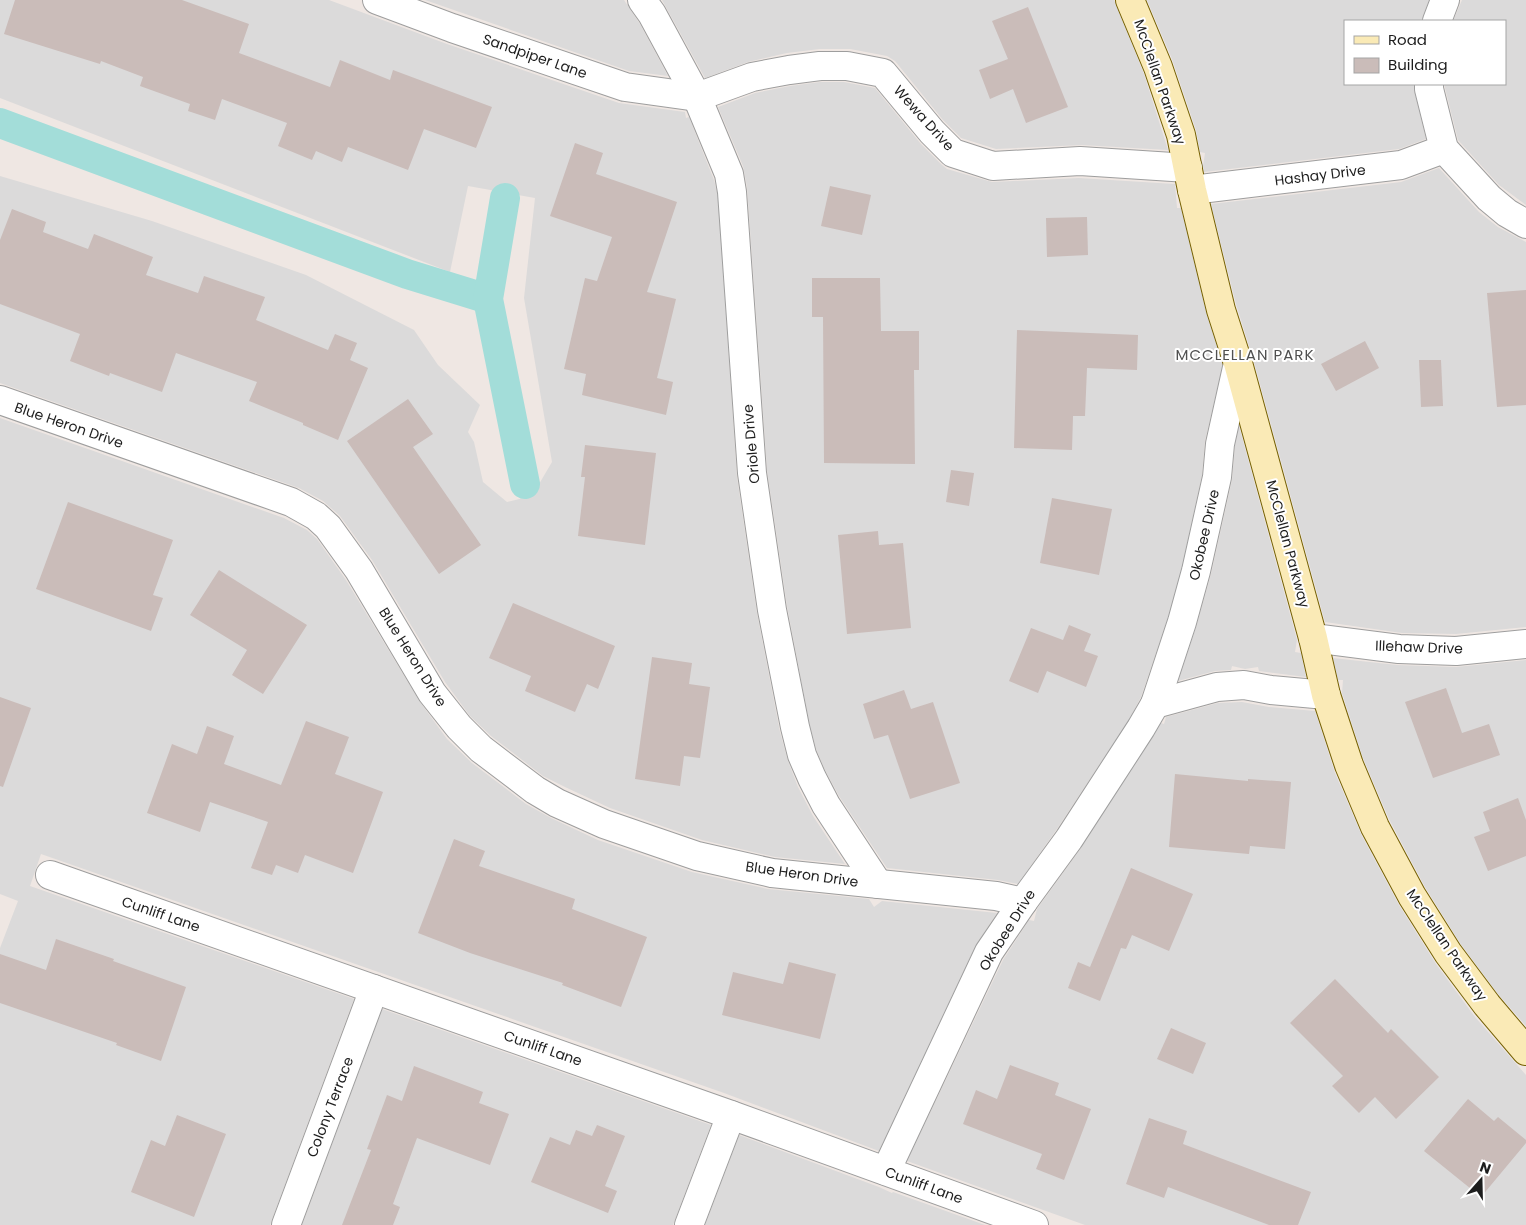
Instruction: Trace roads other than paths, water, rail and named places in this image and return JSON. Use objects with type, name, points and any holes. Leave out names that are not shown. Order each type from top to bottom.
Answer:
[{"type":"street","name":"Sandpiper Lane","points":[[377,0],[452,28],[625,87],[697,97]]},
{"type":"street","name":"Oriole Drive","points":[[642,0],[652,14],[697,97],[729,174],[732,192],[752,473],[772,610],[795,728],[805,763],[826,805],[878,884]]},
{"type":"street","name":"McClellan Parkway","points":[[1130,0],[1158,67],[1181,135],[1221,310],[1238,363],[1313,638],[1326,695],[1353,774],[1376,827],[1412,896],[1448,953],[1487,1005],[1526,1051]]},
{"type":"street","points":[[1437,20],[1446,0]]},
{"type":"street","name":"Wewa Drive","points":[[697,97],[752,78],[820,66],[846,66],[884,72],[932,132],[952,153],[993,166],[1080,161],[1190,179]]},
{"type":"street","points":[[1429,85],[1444,149],[1489,198],[1507,213],[1526,224]]},
{"type":"street","name":"Hashay Drive","points":[[1190,179],[1401,166],[1444,149]]},
{"type":"street","name":"Okobee Drive","points":[[886,1171],[990,952],[1023,902],[1069,839],[1155,704],[1182,622],[1196,571],[1217,477],[1220,444],[1238,363]]},
{"type":"street","name":"Blue Heron Drive","points":[[0,400],[291,502],[316,516],[328,527],[359,570],[432,693],[459,727],[481,749],[535,790],[558,802],[604,824],[697,856],[772,873],[996,896],[1023,902]]},
{"type":"street","name":"Illehaw Drive","points":[[1313,638],[1418,650],[1456,651],[1526,644]]},
{"type":"street","points":[[1155,704],[1217,687],[1244,685],[1271,690],[1326,695]]},
{"type":"street","name":"Cunliff Lane","points":[[50,875],[731,1114],[1034,1225]]},
{"type":"street","name":"Colony Terrace","points":[[286,1225],[374,989]]},
{"type":"street","points":[[689,1225],[731,1114]]},
{"type":"waterway","points":[[0,123],[407,274],[488,299]]},
{"type":"waterway","points":[[505,198],[488,299],[525,484]]},
{"type":"district","name":"MCCLELLAN PARK","points":[[1245,355]]}]
